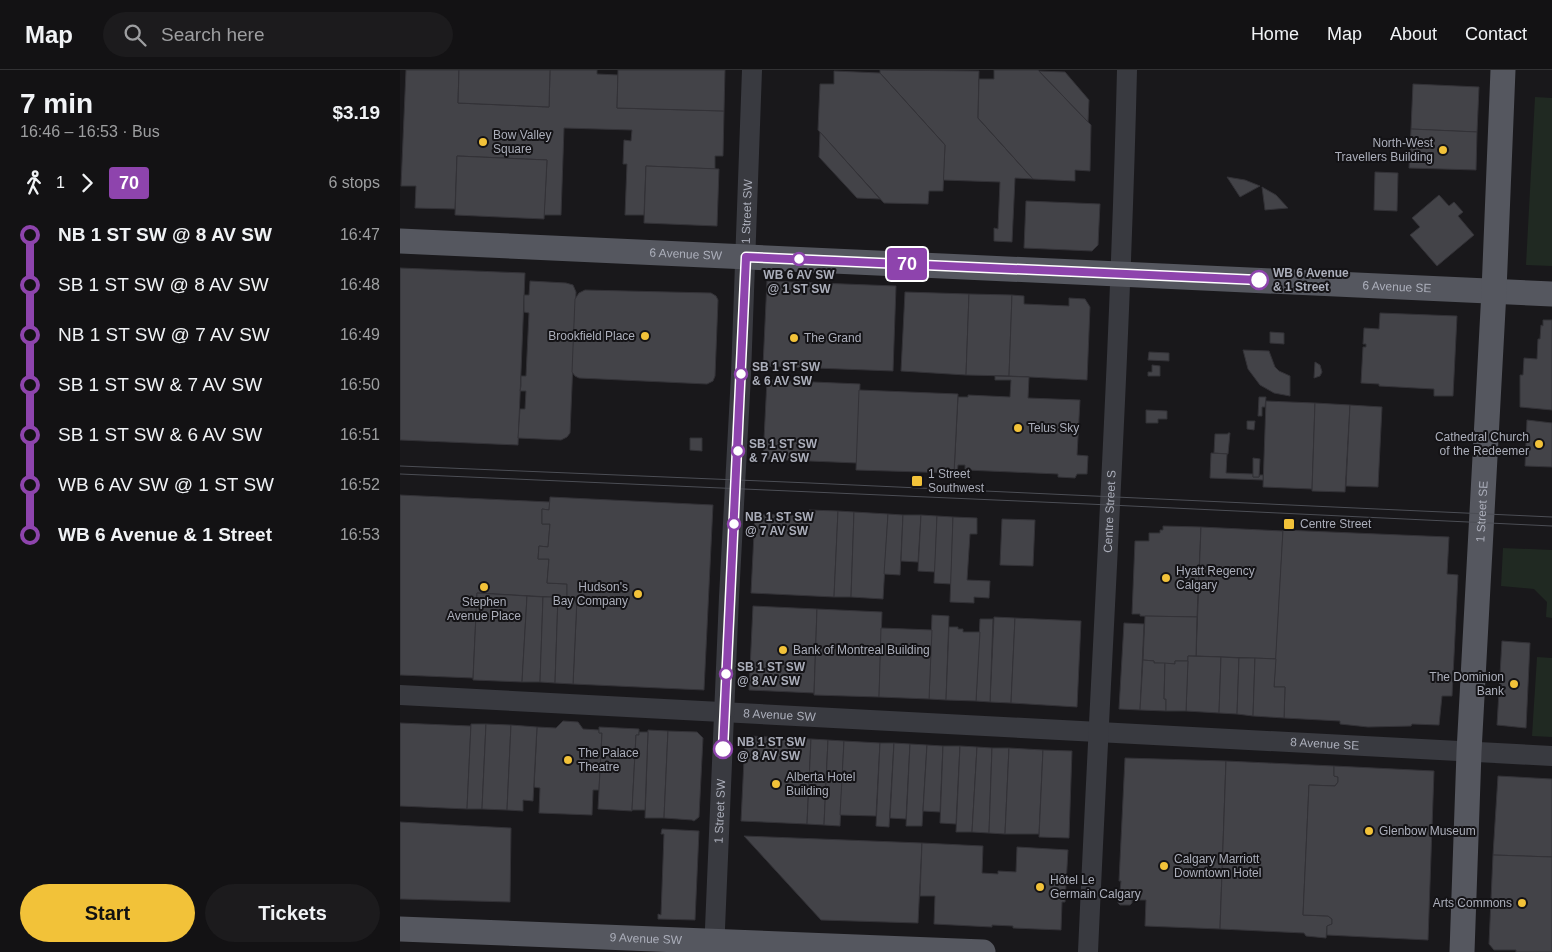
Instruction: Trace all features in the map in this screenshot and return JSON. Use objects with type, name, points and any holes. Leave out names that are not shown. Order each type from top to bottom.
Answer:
[{"type":"main road","name":"1 Street SE","points":[[1462,952],[1469,752],[1494,291],[1503,70]]},
{"type":"main road","name":"6 Avenue SW","points":[[400,240],[1122,274]]},
{"type":"main road","name":"6 Avenue SE","points":[[1122,274],[1552,294]]},
{"type":"main road","name":"9 Avenue SW","points":[[400,929],[714,947],[983,952]]},
{"type":"street","name":"1 Street SW","points":[[714,947],[746,257],[752,70]]},
{"type":"street","name":"Centre Street S","points":[[1088,952],[1122,274],[1127,70]]},
{"type":"street","name":"8 Avenue SW","points":[[400,695],[1098,732]]},
{"type":"street","name":"8 Avenue SE","points":[[1098,732],[1552,756]]},
{"type":"shaded area","points":[[1535,97],[1552,98],[1552,266],[1526,265]]},
{"type":"shaded area","points":[[1503,548],[1552,550],[1552,618],[1546,617],[1547,602],[1534,589],[1501,586]]},
{"type":"shaded area","points":[[1537,657],[1552,658],[1552,737],[1532,736]]},
{"type":"building","name":"Bow Valley Square","points":[[406,70],[459,70],[458,103],[549,107],[550,70],[597,70],[597,74],[618,75],[617,108],[724,111],[723,156],[715,156],[715,169],[646,166],[644,215],[625,215],[627,164],[623,164],[624,140],[631,141],[632,130],[564,128],[561,215],[544,215],[547,160],[457,156],[455,209],[415,208],[416,186],[401,186]]},
{"type":"building","points":[[459,70],[550,70],[549,107],[458,103]]},
{"type":"building","points":[[618,70],[725,70],[724,111],[617,108]]},
{"type":"building","points":[[880,70],[979,71],[978,118],[1033,179],[1015,178],[1012,242],[994,241],[994,228],[998,229],[1000,182],[943,180],[945,145],[880,73]]},
{"type":"building","points":[[994,70],[1038,70],[1091,125],[1090,171],[1075,170],[1075,181],[1033,179],[978,118],[979,79],[994,79]]},
{"type":"building","points":[[834,71],[880,73],[945,145],[943,191],[929,191],[928,204],[884,203],[818,130],[820,84],[834,84]]},
{"type":"building","points":[[1039,71],[1065,72],[1089,100],[1088,122]]},
{"type":"building","points":[[1413,84],[1479,87],[1477,132],[1411,129]]},
{"type":"building","name":"North-West Travellers Building","points":[[1411,129],[1477,132],[1476,170],[1409,168]]},
{"type":"building","points":[[820,132],[880,199],[857,198],[819,157]]},
{"type":"building","points":[[457,156],[547,160],[544,219],[455,215]]},
{"type":"building","points":[[646,166],[719,169],[717,226],[644,223]]},
{"type":"building","points":[[1375,172],[1398,173],[1397,211],[1374,210]]},
{"type":"building","points":[[1227,177],[1245,180],[1260,186],[1240,197]]},
{"type":"building","points":[[1262,187],[1276,195],[1288,208],[1265,210]]},
{"type":"building","points":[[1439,195],[1449,206],[1454,202],[1463,212],[1458,216],[1474,235],[1437,266],[1410,235],[1420,227],[1412,218]]},
{"type":"building","points":[[1026,201],[1100,204],[1098,245],[1092,251],[1024,248]]},
{"type":"building","points":[[400,268],[525,273],[518,445],[400,440]]},
{"type":"building","points":[[530,281],[566,283],[573,285],[576,292],[570,433],[561,440],[518,438],[520,409],[525,409],[526,391],[520,391],[521,376],[526,376],[529,313],[524,312],[524,295],[529,295]]},
{"type":"building","points":[[767,281],[896,286],[893,371],[763,366]]},
{"type":"building","name":"Brookfield Place","points":[[585,290],[711,293],[716,296],[718,300],[715,376],[713,381],[707,384],[579,378],[575,376],[572,372],[575,299],[579,293]]},
{"type":"building","points":[[905,292],[969,294],[966,375],[901,371]]},
{"type":"building","points":[[969,294],[1012,295],[1009,376],[966,375]]},
{"type":"building","points":[[1012,295],[1024,296],[1024,304],[1069,306],[1069,298],[1085,299],[1090,307],[1087,380],[1009,376]]},
{"type":"building","points":[[1380,313],[1457,316],[1453,396],[1434,396],[1434,389],[1379,386],[1379,384],[1361,383],[1363,347],[1366,347],[1366,344],[1363,344],[1364,328],[1379,329]]},
{"type":"building","points":[[1543,320],[1552,320],[1552,410],[1520,407],[1520,375],[1523,375],[1524,358],[1537,359],[1538,339],[1540,339]]},
{"type":"building","points":[[1270,332],[1284,333],[1284,344],[1270,343]]},
{"type":"building","points":[[1243,350],[1269,351],[1275,367],[1290,376],[1290,396],[1274,393],[1260,385],[1248,369]]},
{"type":"building","points":[[1149,352],[1169,353],[1169,361],[1148,360]]},
{"type":"building","points":[[1315,362],[1320,365],[1322,372],[1320,376],[1314,378]]},
{"type":"building","points":[[1152,365],[1160,366],[1160,376],[1148,376],[1148,372],[1152,372]]},
{"type":"building","name":"Telus Sky","points":[[995,376],[1029,377],[1028,398],[1080,400],[1077,455],[1088,456],[1087,474],[1077,474],[1075,478],[1058,477],[1058,474],[965,470],[965,465],[958,465],[957,473],[954,473],[958,397],[968,397],[968,395],[1010,397],[1011,380],[995,380]]},
{"type":"building","points":[[767,380],[860,384],[857,463],[763,459]]},
{"type":"building","points":[[859,390],[958,394],[954,473],[856,470]]},
{"type":"building","points":[[1259,397],[1266,397],[1265,407],[1262,407],[1262,416],[1258,416]]},
{"type":"building","points":[[1266,401],[1315,403],[1312,489],[1263,487]]},
{"type":"building","points":[[1315,403],[1350,405],[1345,492],[1312,491]]},
{"type":"building","points":[[1350,405],[1382,407],[1378,487],[1346,486]]},
{"type":"building","points":[[1146,410],[1167,411],[1167,419],[1158,419],[1158,423],[1146,423]]},
{"type":"building","name":"Cathedral Church of the Redeemer","points":[[1527,420],[1552,423],[1552,467],[1525,466]]},
{"type":"building","points":[[1247,421],[1255,421],[1254,430],[1247,429]]},
{"type":"building","points":[[1230,433],[1228,454],[1214,453],[1215,434]]},
{"type":"building","points":[[690,438],[702,438],[702,451],[690,450]]},
{"type":"building","points":[[1211,453],[1227,454],[1226,473],[1253,474],[1253,477],[1263,475],[1263,480],[1210,478]]},
{"type":"building","points":[[1253,458],[1260,459],[1259,477],[1253,477]]},
{"type":"building","name":"Stephen Avenue Place","points":[[400,495],[550,502],[549,510],[542,509],[542,524],[550,524],[548,547],[539,546],[538,559],[549,559],[547,583],[567,584],[567,598],[477,593],[473,678],[400,675]]},
{"type":"building","name":"Hudson's Bay Company","points":[[550,497],[713,505],[704,690],[573,684],[577,598],[567,598],[567,584],[547,583],[549,559],[538,559],[539,546],[548,547],[550,524],[542,524],[542,509],[549,510]]},
{"type":"building","points":[[809,510],[838,511],[834,597],[751,593],[755,514],[808,516]]},
{"type":"building","points":[[838,511],[854,512],[851,597],[834,597]]},
{"type":"building","points":[[854,512],[888,514],[883,599],[851,597]]},
{"type":"building","points":[[888,514],[903,515],[900,575],[884,574]]},
{"type":"building","points":[[903,515],[921,515],[918,562],[901,561]]},
{"type":"building","points":[[921,515],[937,516],[935,572],[918,571]]},
{"type":"building","points":[[937,516],[953,517],[951,584],[934,583]]},
{"type":"building","points":[[953,517],[977,518],[977,534],[970,534],[967,580],[990,581],[989,598],[974,597],[974,603],[950,602]]},
{"type":"building","points":[[1002,519],[1035,520],[1033,566],[1000,565]]},
{"type":"building","name":"Hyatt Regency Calgary","points":[[1163,526],[1201,527],[1197,617],[1140,616],[1140,614],[1132,614],[1135,541],[1149,541],[1149,533],[1160,533],[1160,530],[1163,530]]},
{"type":"building","points":[[1201,527],[1283,531],[1276,659],[1196,656]]},
{"type":"building","points":[[1283,530],[1449,537],[1447,574],[1458,575],[1452,696],[1442,696],[1439,725],[1412,724],[1411,726],[1368,727],[1340,724],[1340,721],[1284,718],[1285,687],[1274,687]]},
{"type":"building","points":[[477,593],[527,596],[522,682],[473,680]]},
{"type":"building","points":[[527,596],[543,597],[540,682],[522,682]]},
{"type":"building","points":[[543,597],[558,597],[555,683],[540,682]]},
{"type":"building","points":[[558,597],[577,598],[573,684],[555,683]]},
{"type":"building","name":"Bank of Montreal Building","points":[[753,606],[817,609],[814,693],[749,690]]},
{"type":"building","points":[[817,609],[882,612],[879,697],[814,695]]},
{"type":"building","points":[[932,615],[949,616],[946,700],[929,699]]},
{"type":"building","points":[[1145,616],[1197,617],[1196,656],[1188,656],[1188,661],[1175,661],[1175,664],[1154,663],[1154,661],[1143,660]]},
{"type":"building","points":[[994,617],[1015,618],[1011,703],[990,702]]},
{"type":"building","points":[[1015,618],[1081,621],[1077,707],[1011,703]]},
{"type":"building","points":[[980,619],[993,619],[990,702],[976,701]]},
{"type":"building","points":[[1124,623],[1144,624],[1140,710],[1119,709]]},
{"type":"building","points":[[949,627],[958,627],[958,629],[963,629],[963,632],[980,632],[976,701],[946,700]]},
{"type":"building","points":[[881,628],[932,630],[929,699],[879,697]]},
{"type":"building","name":"The Dominion Bank","points":[[1502,641],[1530,643],[1526,728],[1497,725]]},
{"type":"building","points":[[1188,656],[1221,657],[1219,713],[1186,711]]},
{"type":"building","points":[[1221,657],[1239,658],[1237,714],[1219,713]]},
{"type":"building","points":[[1239,658],[1255,658],[1253,716],[1237,714]]},
{"type":"building","points":[[1255,658],[1276,659],[1274,687],[1285,687],[1284,718],[1253,716]]},
{"type":"building","points":[[1143,660],[1165,663],[1164,699],[1166,699],[1166,711],[1140,710]]},
{"type":"building","points":[[1175,661],[1188,661],[1186,711],[1166,711],[1166,699],[1164,699],[1165,663],[1175,664]]},
{"type":"building","name":"The Palace Theatre","points":[[563,721],[578,722],[583,729],[599,730],[599,733],[602,733],[599,790],[593,790],[592,815],[539,813],[540,788],[534,787],[537,727],[556,728]]},
{"type":"building","points":[[400,723],[471,726],[467,809],[400,806]]},
{"type":"building","points":[[471,724],[486,724],[482,809],[467,809]]},
{"type":"building","points":[[486,724],[511,725],[507,810],[482,809]]},
{"type":"building","points":[[511,725],[537,727],[533,801],[523,800],[523,811],[507,810]]},
{"type":"building","points":[[599,727],[639,729],[639,735],[636,735],[632,811],[598,809],[602,733],[599,733]]},
{"type":"building","points":[[648,730],[668,731],[664,818],[645,818]]},
{"type":"building","points":[[668,731],[697,732],[703,738],[699,817],[694,821],[664,818]]},
{"type":"building","points":[[639,732],[648,732],[645,810],[632,810],[636,735],[639,735]]},
{"type":"building","name":"Alberta Hotel Building","points":[[748,736],[811,739],[807,824],[741,821],[745,739]]},
{"type":"building","points":[[811,739],[828,740],[824,825],[807,824]]},
{"type":"building","points":[[828,740],[844,741],[840,826],[824,825]]},
{"type":"building","points":[[844,741],[880,743],[876,816],[840,815]]},
{"type":"building","points":[[880,743],[894,743],[889,827],[876,826]]},
{"type":"building","points":[[894,743],[910,744],[906,819],[890,818]]},
{"type":"building","points":[[910,744],[927,745],[922,826],[906,826]]},
{"type":"building","points":[[927,745],[943,746],[940,812],[923,811]]},
{"type":"building","points":[[943,746],[960,746],[956,824],[940,823]]},
{"type":"building","points":[[960,746],[977,747],[972,832],[956,832]]},
{"type":"building","points":[[977,747],[992,748],[989,833],[972,832]]},
{"type":"building","points":[[992,748],[1009,748],[1005,834],[989,833]]},
{"type":"building","points":[[1009,748],[1043,750],[1039,834],[1005,834]]},
{"type":"building","points":[[1043,750],[1072,751],[1069,838],[1039,837]]},
{"type":"building","points":[[1125,758],[1226,761],[1220,929],[1145,926],[1146,900],[1132,900],[1130,905],[1120,905],[1118,903],[1121,881],[1119,881]]},
{"type":"building","points":[[1226,761],[1334,766],[1334,776],[1338,777],[1338,782],[1335,786],[1309,785],[1303,915],[1328,916],[1332,919],[1332,924],[1327,926],[1326,938],[1306,936],[1304,933],[1220,929]]},
{"type":"building","name":"Glenbow Museum","points":[[1334,766],[1434,771],[1428,940],[1327,935],[1327,926],[1332,924],[1332,919],[1328,916],[1303,915],[1309,785],[1335,786],[1338,782],[1338,777],[1334,776]]},
{"type":"building","points":[[1498,776],[1552,779],[1552,857],[1493,855]]},
{"type":"building","points":[[400,822],[511,828],[510,902],[400,899]]},
{"type":"building","points":[[662,829],[699,831],[695,920],[658,919],[658,914],[661,915],[664,834],[661,834]]},
{"type":"building","points":[[744,836],[922,843],[918,923],[821,920]]},
{"type":"building","points":[[922,843],[983,846],[982,873],[998,874],[998,871],[1016,872],[1017,847],[1068,850],[1065,902],[1062,902],[1061,930],[992,925],[992,927],[934,924],[935,896],[920,896]]},
{"type":"building","name":"Arts Commons","points":[[1493,855],[1552,857],[1552,952],[1494,950],[1489,944]]},
{"type":"tram line","points":[[400,466],[1552,517]]},
{"type":"tram line","points":[[400,474],[1552,526]]},
{"type":"bus line","name":"70","points":[[723,749],[746,257],[1259,280]]},
{"type":"place","name":"Bow Valley Square","points":[[483,142]]},
{"type":"place","name":"North-West Travellers Building","points":[[1443,150]]},
{"type":"place","name":"WB 6 AV SW @ 1 ST SW","points":[[799,259]]},
{"type":"place","name":"WB 6 Avenue & 1 Street","points":[[1259,280]]},
{"type":"place","name":"Brookfield Place","points":[[645,336]]},
{"type":"place","name":"The Grand","points":[[794,338]]},
{"type":"place","name":"SB 1 ST SW & 6 AV SW","points":[[741,374]]},
{"type":"place","name":"Telus Sky","points":[[1018,428]]},
{"type":"place","name":"Cathedral Church of the Redeemer","points":[[1539,444]]},
{"type":"place","name":"SB 1 ST SW & 7 AV SW","points":[[738,451]]},
{"type":"place","name":"1 Street Southwest","points":[[917,481]]},
{"type":"place","name":"NB 1 ST SW @ 7 AV SW","points":[[734,524]]},
{"type":"place","name":"Centre Street","points":[[1289,524]]},
{"type":"place","name":"Hyatt Regency Calgary","points":[[1166,578]]},
{"type":"place","name":"Stephen Avenue Place","points":[[484,587]]},
{"type":"place","name":"Hudson's Bay Company","points":[[638,594]]},
{"type":"place","name":"Bank of Montreal Building","points":[[783,650]]},
{"type":"place","name":"SB 1 ST SW @ 8 AV SW","points":[[726,674]]},
{"type":"place","name":"The Dominion Bank","points":[[1514,684]]},
{"type":"place","name":"NB 1 ST SW @ 8 AV SW","points":[[723,749]]},
{"type":"place","name":"The Palace Theatre","points":[[568,760]]},
{"type":"place","name":"Alberta Hotel Building","points":[[776,784]]},
{"type":"place","name":"Glenbow Museum","points":[[1369,831]]},
{"type":"place","name":"Calgary Marriott Downtown Hotel","points":[[1164,866]]},
{"type":"place","name":"Hôtel Le Germain Calgary","points":[[1040,887]]},
{"type":"place","name":"Arts Commons","points":[[1522,903]]}]
